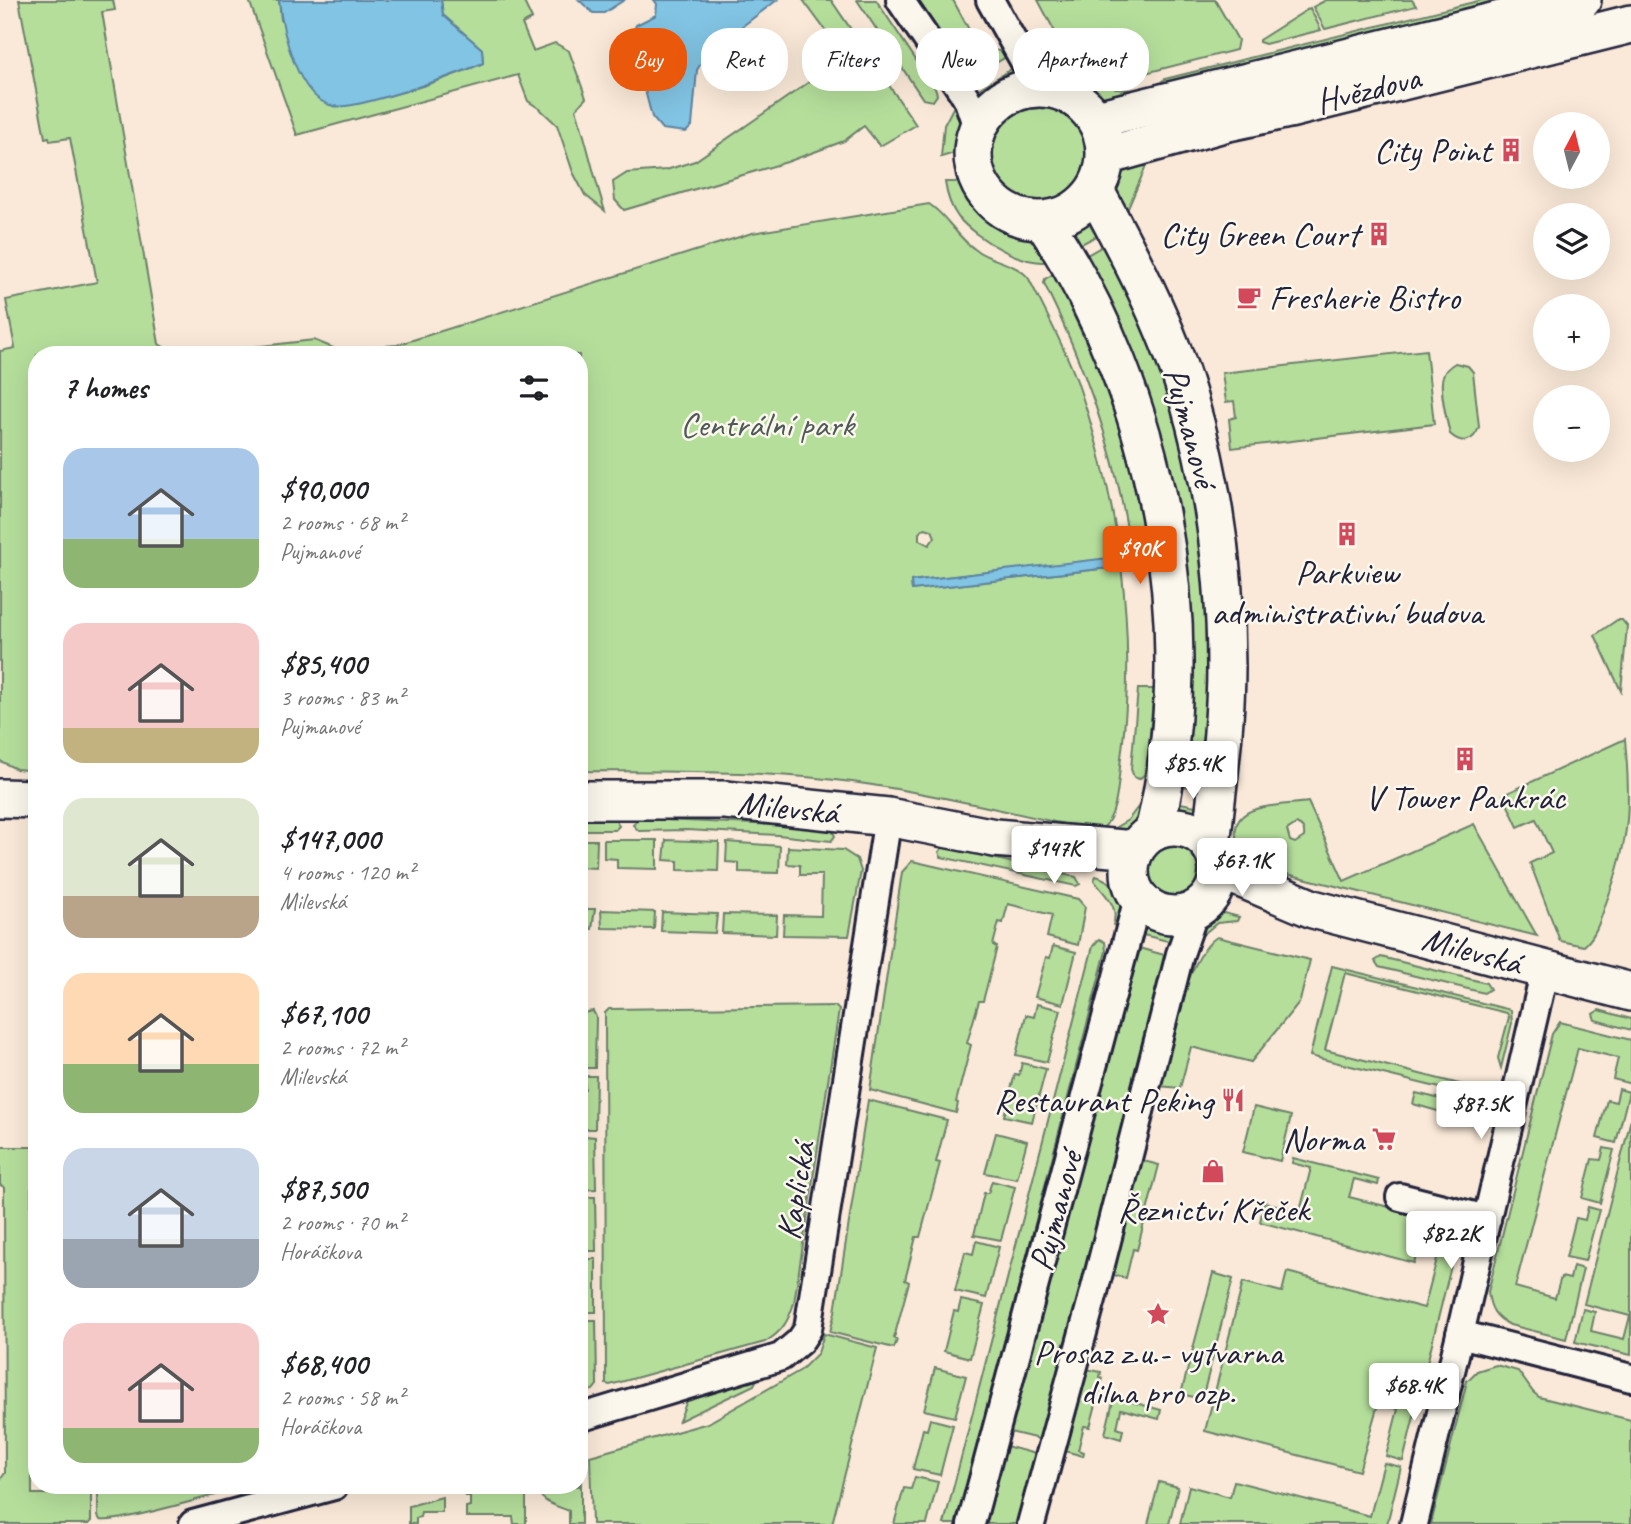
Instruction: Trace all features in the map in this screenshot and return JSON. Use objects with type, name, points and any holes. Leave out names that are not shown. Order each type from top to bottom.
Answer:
[{"type":"street","points":[[900,0],[962,91],[977,128]]},
{"type":"street","points":[[990,0],[1013,41]]},
{"type":"street","name":"Hvězdova","points":[[1097,120],[1582,0]]},
{"type":"street","name":"Hvězdova","points":[[1106,156],[1224,123],[1631,24]]},
{"type":"street","points":[[1018,91],[1004,97],[988,110],[977,128],[972,162],[980,186],[996,206],[1018,218],[1043,221],[1063,217],[1081,206],[1095,191],[1106,156],[1097,120],[1083,103],[1061,91]]},
{"type":"street","name":"Pujmanové","points":[[1095,191],[1160,322],[1187,393],[1212,503],[1224,611],[1226,667],[1215,858]]},
{"type":"street","name":"Pujmanové","points":[[971,1524],[1139,865],[1167,773],[1173,684],[1173,638],[1165,543],[1154,484],[1126,385],[1091,302],[1068,258],[1043,221]]},
{"type":"street","points":[[0,798],[28,799]]},
{"type":"street","name":"Milevská","points":[[588,800],[725,800],[888,817],[1139,865]]},
{"type":"street","name":"Kaplická","points":[[588,1415],[781,1356],[800,1341],[808,1329],[888,817]]},
{"type":"street","name":"Milevská","points":[[1139,865],[1166,827],[1192,830],[1203,837],[1215,858],[1312,909],[1631,992]]},
{"type":"street","points":[[1200,907],[1213,893],[1215,858]]},
{"type":"street","name":"Milevská","points":[[1139,865],[1158,913],[1183,915],[1200,907],[1312,909]]},
{"type":"street","name":"Pujmanové","points":[[1031,1524],[1094,1292],[1180,954],[1200,907]]},
{"type":"street","points":[[1414,1524],[1545,969]]},
{"type":"street","points":[[1400,1197],[1487,1219]]},
{"type":"street","points":[[1460,1334],[1631,1378]]},
{"type":"street","points":[[193,1524],[304,1494]]},
{"type":"green space","points":[[19,0],[113,0],[115,10],[102,12],[159,344],[162,346],[28,346],[28,770],[16,769],[0,761],[0,351],[15,348],[6,300],[97,282],[70,138],[50,141],[49,137],[45,138]]},
{"type":"green space","points":[[249,0],[279,0],[281,20],[334,106],[410,90],[483,63],[482,49],[443,15],[441,0],[523,0],[532,19],[522,24],[533,51],[555,43],[569,51],[586,98],[576,109],[605,211],[585,195],[573,172],[557,125],[528,101],[518,75],[297,135]]},
{"type":"green space","points":[[803,0],[831,0],[850,28],[824,28]]},
{"type":"green space","points":[[857,0],[876,0],[895,28],[876,28]]},
{"type":"green space","points":[[911,0],[953,0],[968,28],[930,28]]},
{"type":"green space","points":[[1038,0],[1215,0],[1238,40],[1236,50],[1149,72],[1149,28],[1053,28]]},
{"type":"green space","points":[[1326,0],[1412,0],[1416,6],[1325,29],[1313,7]]},
{"type":"green space","points":[[1482,0],[1521,0],[1155,86],[1165,79]]},
{"type":"green space","points":[[1310,8],[1321,30],[1265,44],[1259,42],[1259,40]]},
{"type":"green space","points":[[902,39],[916,60],[916,88],[902,68]]},
{"type":"green space","points":[[999,51],[1003,51],[1006,57],[999,61]]},
{"type":"green space","points":[[1013,68],[1013,86],[996,94],[981,107],[972,93],[999,91],[999,77]]},
{"type":"green space","points":[[802,87],[802,91],[893,91],[916,125],[880,146],[864,126],[844,141],[787,162],[624,210],[615,200],[613,182],[627,173],[666,170],[695,161]]},
{"type":"green space","points":[[918,91],[936,91],[933,101],[923,99]]},
{"type":"green space","points":[[1069,91],[1138,93],[1099,100]]},
{"type":"green space","points":[[955,104],[963,128],[963,139],[958,152],[941,157],[944,125]]},
{"type":"green space","points":[[1040,108],[1058,112],[1074,122],[1084,138],[1088,156],[1084,174],[1074,190],[1058,200],[1040,204],[1022,200],[1006,190],[996,174],[992,156],[996,138],[1006,122],[1022,112]]},
{"type":"green space","points":[[1123,163],[1147,164],[1123,220],[1116,204],[1113,185]]},
{"type":"green space","points":[[945,182],[966,186],[994,216],[1036,237],[1054,260],[1043,262],[1017,256],[977,234],[955,213]]},
{"type":"green space","name":"Centrální park","points":[[929,204],[942,214],[969,245],[982,254],[1018,269],[1029,279],[1072,368],[1092,426],[1114,519],[1126,615],[1126,711],[1117,796],[1108,823],[1102,829],[1087,829],[970,803],[818,778],[716,772],[588,771],[588,346],[385,346],[397,345],[752,233]],"holes":[[[925,528],[932,530],[935,537],[929,545],[919,540],[919,533]],[[1117,558],[1118,567],[912,590],[911,581]]]},
{"type":"green space","points":[[1093,211],[1104,232],[1074,248],[1063,230],[1078,223]]},
{"type":"green space","points":[[1110,242],[1154,327],[1210,537],[1207,790],[1173,784],[1182,669],[1080,259]]},
{"type":"green space","points":[[1052,275],[1056,277],[1106,385],[1121,431],[1145,534],[1128,535],[1115,469],[1096,406],[1044,283],[1045,279]]},
{"type":"green space","name":"Centrální park","points":[[314,340],[328,346],[262,346]]},
{"type":"green space","points":[[1426,350],[1434,424],[1232,448],[1229,419],[1236,417],[1234,401],[1226,402],[1222,373]]},
{"type":"green space","points":[[1455,363],[1468,366],[1473,372],[1479,427],[1471,439],[1463,441],[1450,434],[1442,388],[1445,372]]},
{"type":"green space","points":[[1617,620],[1622,620],[1627,626],[1621,691],[1595,635]]},
{"type":"green space","points":[[1138,689],[1154,689],[1147,766],[1144,775],[1139,779],[1134,777],[1131,769]]},
{"type":"green space","points":[[1625,739],[1627,822],[1614,881],[1598,926],[1588,942],[1584,946],[1560,941],[1530,863],[1552,853],[1536,819],[1518,827],[1503,795]]},
{"type":"green space","points":[[1144,799],[1138,824],[1122,837],[1111,830],[1128,820]]},
{"type":"green space","points":[[1171,801],[1205,808],[1199,821],[1170,815]]},
{"type":"green space","points":[[1308,802],[1344,881],[1474,824],[1537,936],[1263,868],[1254,864],[1241,851],[1236,828],[1240,819],[1248,812],[1259,808]],"holes":[[[1296,824],[1303,829],[1304,837],[1295,843],[1290,841],[1287,830]]]},
{"type":"green space","points":[[638,819],[779,825],[832,830],[835,836],[831,841],[687,830],[639,831],[633,825]]},
{"type":"green space","points":[[588,820],[616,820],[619,826],[615,830],[588,830]]},
{"type":"green space","points":[[588,840],[597,840],[596,868],[588,868]]},
{"type":"green space","points":[[604,840],[657,840],[657,869],[617,868],[617,859],[604,858]]},
{"type":"green space","points":[[666,840],[719,842],[718,871],[678,870],[678,861],[664,860]]},
{"type":"green space","points":[[1174,840],[1191,845],[1199,853],[1204,870],[1199,887],[1191,895],[1174,900],[1157,895],[1149,887],[1144,870],[1149,853],[1157,845]]},
{"type":"green space","points":[[727,842],[780,846],[779,873],[739,872],[739,863],[726,862]]},
{"type":"green space","points":[[788,847],[843,850],[857,859],[861,871],[849,936],[783,935],[784,915],[821,916],[822,875],[800,875],[800,865],[787,864]]},
{"type":"green space","points":[[943,847],[1076,877],[1080,884],[1076,886],[941,857],[939,852]]},
{"type":"green space","points":[[912,861],[1078,899],[1085,907],[1078,945],[1047,937],[1052,915],[1008,904],[1003,923],[999,922],[993,945],[997,947],[983,1001],[979,1001],[967,1043],[971,1045],[956,1102],[956,1113],[870,1090],[902,872]]},
{"type":"green space","points":[[1096,876],[1113,885],[1121,896],[1121,928],[1113,925],[1113,906],[1094,880]]},
{"type":"green space","points":[[588,909],[595,909],[592,929],[588,929]]},
{"type":"green space","points":[[601,910],[655,912],[654,929],[602,928]]},
{"type":"green space","points":[[662,912],[717,914],[715,933],[661,931]]},
{"type":"green space","points":[[1224,913],[1239,917],[1237,921],[1217,923],[1200,937],[1203,921],[1215,914]]},
{"type":"green space","points":[[723,914],[777,915],[776,935],[722,933]]},
{"type":"green space","points":[[1142,922],[1154,928],[1175,931],[1172,942],[1139,934]]},
{"type":"green space","points":[[1217,937],[1310,960],[1300,1001],[1251,1062],[1191,1047],[1180,1088],[1159,1086],[1187,983],[1206,947]]},
{"type":"green space","points":[[1099,939],[1105,942],[1106,951],[957,1524],[944,1524],[1093,946]]},
{"type":"green space","points":[[1053,946],[1076,952],[1063,1004],[1035,997],[1046,957],[1050,958]]},
{"type":"green space","points":[[1135,947],[1168,956],[1043,1440],[1010,1432]]},
{"type":"green space","points":[[1381,957],[1486,983],[1490,989],[1484,993],[1379,967],[1375,961]]},
{"type":"green space","points":[[1332,966],[1511,1010],[1512,1023],[1501,1068],[1498,1058],[1509,1017],[1507,1013],[1345,973],[1325,1050],[1495,1093],[1493,1101],[1310,1056]]},
{"type":"green space","points":[[1037,1004],[1061,1010],[1047,1062],[1016,1055],[1026,1015],[1034,1017]]},
{"type":"green space","points":[[835,1006],[839,1010],[794,1303],[787,1321],[765,1342],[606,1384],[605,1013],[609,1009]]},
{"type":"green space","points":[[1599,1010],[1631,1019],[1631,1030],[1595,1020],[1593,1014]]},
{"type":"green space","points":[[593,1011],[596,1017],[595,1068],[588,1068],[588,1012]]},
{"type":"green space","points":[[1560,1022],[1631,1040],[1631,1084],[1613,1079],[1618,1058],[1578,1048],[1515,1287],[1555,1298],[1561,1277],[1570,1279],[1573,1266],[1583,1269],[1566,1339],[1505,1322],[1494,1312],[1488,1292],[1552,1034]]},
{"type":"green space","points":[[1022,1063],[1046,1069],[1032,1122],[1004,1116],[1015,1074],[1019,1075]]},
{"type":"green space","points":[[588,1076],[596,1076],[595,1129],[588,1129]]},
{"type":"green space","points":[[1619,1089],[1629,1092],[1616,1143],[1597,1138],[1607,1100],[1616,1102]]},
{"type":"green space","points":[[1416,1093],[1490,1111],[1487,1125],[1413,1104]]},
{"type":"green space","points":[[868,1100],[947,1120],[936,1162],[940,1163],[905,1280],[909,1282],[894,1338],[897,1340],[894,1348],[830,1332]]},
{"type":"green space","points":[[1254,1107],[1291,1116],[1280,1161],[1243,1152]]},
{"type":"green space","points":[[1631,1119],[1631,1355],[1575,1342],[1583,1309],[1595,1312],[1591,1331],[1624,1339],[1630,1316],[1584,1304]]},
{"type":"green space","points":[[996,1133],[1027,1141],[1017,1179],[985,1173]]},
{"type":"green space","points":[[588,1136],[595,1137],[596,1189],[588,1189]]},
{"type":"green space","points":[[0,1147],[28,1147],[28,1494],[91,1494],[89,1524],[0,1524],[0,1480],[5,1473],[4,1187],[0,1185]]},
{"type":"green space","points":[[1604,1148],[1614,1150],[1600,1203],[1582,1198],[1592,1159],[1601,1160]]},
{"type":"green space","points":[[1293,1158],[1379,1180],[1378,1185],[1354,1179],[1349,1197],[1393,1208],[1394,1205],[1462,1223],[1455,1250],[1440,1246],[1444,1226],[1438,1246],[1420,1242],[1414,1263],[1260,1222],[1264,1202],[1300,1211],[1311,1168],[1292,1163]]},
{"type":"green space","points":[[1140,1160],[1159,1165],[1137,1250],[1133,1249],[1126,1278],[1110,1274]]},
{"type":"green space","points":[[992,1181],[1015,1187],[1001,1240],[974,1235],[984,1193],[988,1193]]},
{"type":"green space","points":[[588,1197],[595,1197],[596,1251],[588,1251]]},
{"type":"green space","points":[[1588,1207],[1599,1210],[1585,1261],[1566,1257],[1576,1218],[1585,1220]]},
{"type":"green space","points":[[976,1241],[999,1247],[986,1298],[955,1291],[965,1252],[973,1254]]},
{"type":"green space","points":[[1438,1255],[1453,1258],[1403,1461],[1386,1456],[1398,1409],[1378,1404],[1359,1471],[1205,1431],[1243,1282],[1282,1292],[1287,1272],[1424,1308]]},
{"type":"green space","points":[[588,1259],[596,1259],[596,1312],[588,1312]]},
{"type":"green space","points":[[1213,1273],[1233,1279],[1202,1399],[1181,1394]]},
{"type":"green space","points":[[961,1300],[984,1305],[970,1358],[944,1351],[954,1311],[958,1312]]},
{"type":"green space","points":[[588,1320],[596,1320],[597,1385],[588,1391]]},
{"type":"green space","points":[[824,1334],[877,1348],[832,1524],[592,1524],[590,1456],[708,1423],[801,1370],[818,1353]]},
{"type":"green space","points":[[1496,1365],[1518,1371],[1539,1397],[1631,1420],[1631,1524],[1431,1524],[1467,1381],[1477,1371]]},
{"type":"green space","points":[[935,1368],[966,1376],[955,1417],[924,1410]]},
{"type":"green space","points":[[1086,1369],[1101,1372],[1100,1377],[1103,1378],[1090,1427],[1084,1426],[1078,1450],[1084,1452],[1083,1456],[1065,1451]]},
{"type":"green space","points":[[757,1379],[754,1385],[679,1421],[688,1398]]},
{"type":"green space","points":[[1114,1397],[1161,1410],[1159,1419],[1121,1409],[1117,1428],[1123,1430],[1121,1439],[1105,1434]]},
{"type":"green space","points":[[930,1419],[953,1425],[940,1475],[913,1469],[923,1429],[927,1430]]},
{"type":"green space","points":[[1006,1446],[1039,1455],[1021,1524],[986,1524]]},
{"type":"green space","points":[[1384,1463],[1401,1467],[1387,1524],[1180,1524],[1189,1486],[1230,1497],[1234,1481],[1370,1516]]},
{"type":"green space","points":[[915,1477],[938,1482],[927,1524],[894,1524],[904,1488],[911,1489]]},
{"type":"green space","points":[[1159,1482],[1178,1487],[1169,1524],[1148,1524]]},
{"type":"green space","points":[[98,1494],[218,1494],[127,1517],[100,1520]]},
{"type":"green space","points":[[526,1494],[526,1524],[514,1524],[513,1517],[466,1517],[470,1496],[465,1496]]},
{"type":"green space","points":[[540,1494],[581,1494],[581,1524],[569,1524],[569,1511],[553,1505]]},
{"type":"green space","points":[[442,1497],[442,1512],[421,1512],[420,1517],[416,1518],[416,1524],[409,1524],[409,1506]]},
{"type":"water","points":[[279,0],[441,0],[443,15],[482,49],[483,63],[384,97],[333,106],[320,100],[301,77],[288,45]]},
{"type":"water","points":[[579,0],[624,0],[604,13],[593,13]]},
{"type":"water","points":[[654,0],[777,0],[740,28],[701,28],[701,63],[697,70],[692,126],[686,132],[662,129],[652,117],[645,91],[687,91],[687,28],[635,28],[656,15],[657,4]]},
{"type":"water","points":[[1117,557],[1118,567],[912,590],[911,581]]},
{"type":"place","name":"City Point","points":[[1511,150]]},
{"type":"place","name":"City Green Court","points":[[1379,234]]},
{"type":"place","name":"Fresherie Bistro","points":[[1249,297]]},
{"type":"place","name":"Parkview administrativní budova","points":[[1347,534]]},
{"type":"place","name":"V Tower Pankrác","points":[[1465,759]]},
{"type":"place","name":"Restaurant Peking","points":[[1233,1100]]},
{"type":"place","name":"Norma","points":[[1384,1139]]},
{"type":"place","name":"Řeznictví Křeček","points":[[1213,1171]]},
{"type":"place","name":"Prosaz z.u.- vytvarna dilna pro ozp.","points":[[1158,1314]]}]
